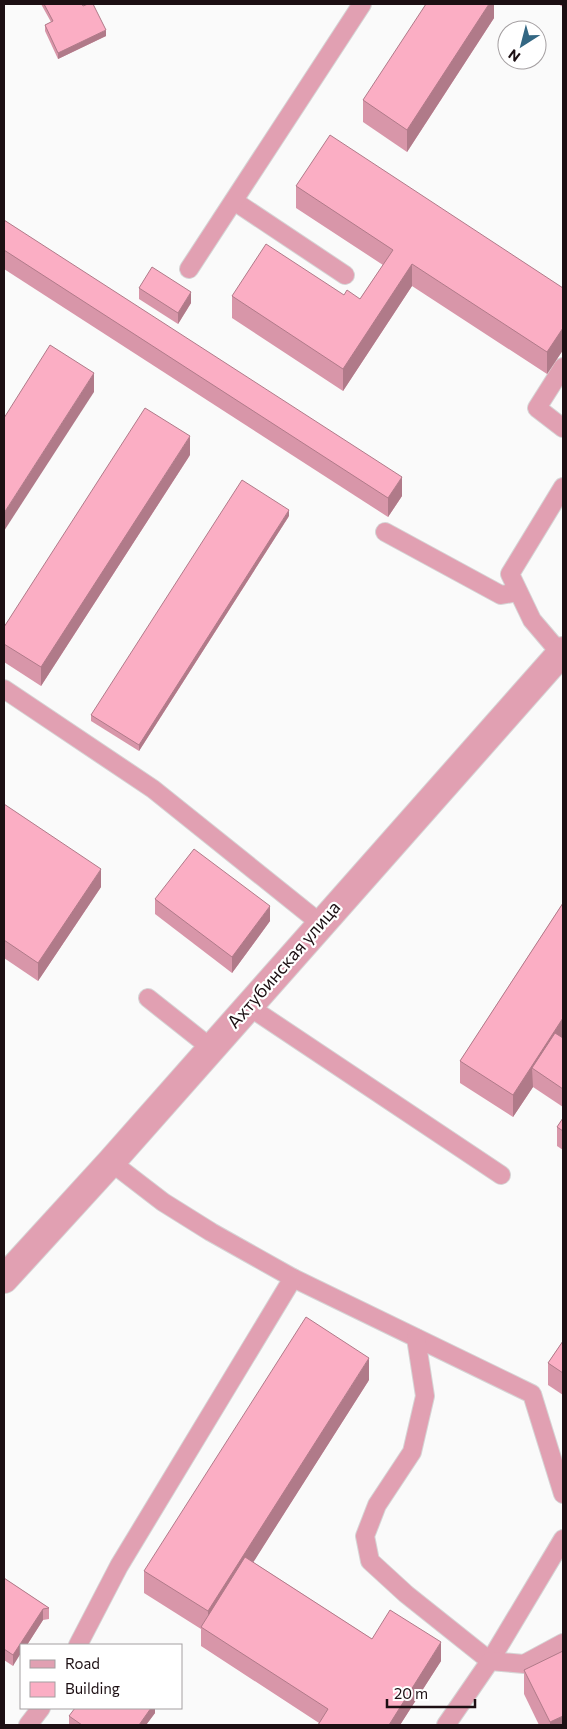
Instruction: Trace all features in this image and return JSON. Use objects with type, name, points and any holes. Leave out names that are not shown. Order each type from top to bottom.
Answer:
[{"type":"street","name":"Ахтубинская улица","points":[[4,1279],[111,1162],[320,923],[562,652]]},
{"type":"lane","points":[[189,269],[362,4]]},
{"type":"lane","points":[[234,201],[345,276]]},
{"type":"lane","points":[[563,367],[537,408],[563,428]]},
{"type":"lane","points":[[562,652],[532,620],[510,574],[563,487]]},
{"type":"lane","points":[[386,532],[501,594],[518,592]]},
{"type":"lane","points":[[4,690],[154,789],[320,923]]},
{"type":"lane","points":[[148,998],[211,1048]]},
{"type":"lane","points":[[248,1006],[501,1176]]},
{"type":"lane","points":[[111,1162],[163,1202],[211,1232],[293,1278],[532,1394],[563,1494]]},
{"type":"lane","points":[[79,1644],[119,1566],[293,1278]]},
{"type":"lane","points":[[416,1338],[425,1396],[412,1452],[377,1505],[365,1536],[370,1561],[406,1594],[490,1661],[524,1664],[563,1643]]},
{"type":"lane","points":[[446,1725],[490,1661],[563,1539]]},
{"type":"lane","points":[[28,1725],[40,1709]]},
{"type":"building","points":[[44,4],[82,4],[83,6],[93,4],[106,30],[58,53],[45,25],[53,21]]},
{"type":"building","points":[[426,4],[489,4],[407,130],[363,100]]},
{"type":"building","points":[[330,135],[563,288],[563,328],[547,352],[412,264],[343,369],[232,296],[266,244],[344,295],[347,290],[360,299],[393,250],[296,186]]},
{"type":"building","points":[[4,220],[402,477],[388,498],[4,250]]},
{"type":"building","points":[[152,267],[191,292],[178,313],[139,288]]},
{"type":"building","points":[[50,345],[94,373],[4,513],[4,418]]},
{"type":"building","points":[[145,408],[190,436],[41,667],[4,644],[4,627]]},
{"type":"building","points":[[242,480],[289,510],[139,745],[91,715]]},
{"type":"building","points":[[4,804],[101,869],[38,963],[4,940]]},
{"type":"building","points":[[194,849],[270,906],[232,957],[155,899]]},
{"type":"building","points":[[563,903],[563,1018],[513,1095],[460,1061]]},
{"type":"building","points":[[555,1033],[563,1038],[563,1089],[532,1068]]},
{"type":"building","points":[[563,1118],[563,1131],[557,1127]]},
{"type":"building","points":[[306,1317],[369,1358],[208,1611],[144,1571]]},
{"type":"building","points":[[563,1341],[563,1373],[548,1363]]},
{"type":"building","points":[[245,1557],[372,1639],[390,1610],[441,1642],[389,1725],[318,1725],[328,1709],[201,1627]]},
{"type":"building","points":[[4,1578],[49,1608],[43,1609],[13,1655],[4,1649]]},
{"type":"building","points":[[563,1651],[563,1716],[550,1722],[524,1670]]},
{"type":"building","points":[[74,1709],[150,1709],[139,1725],[82,1725],[69,1716]]}]
